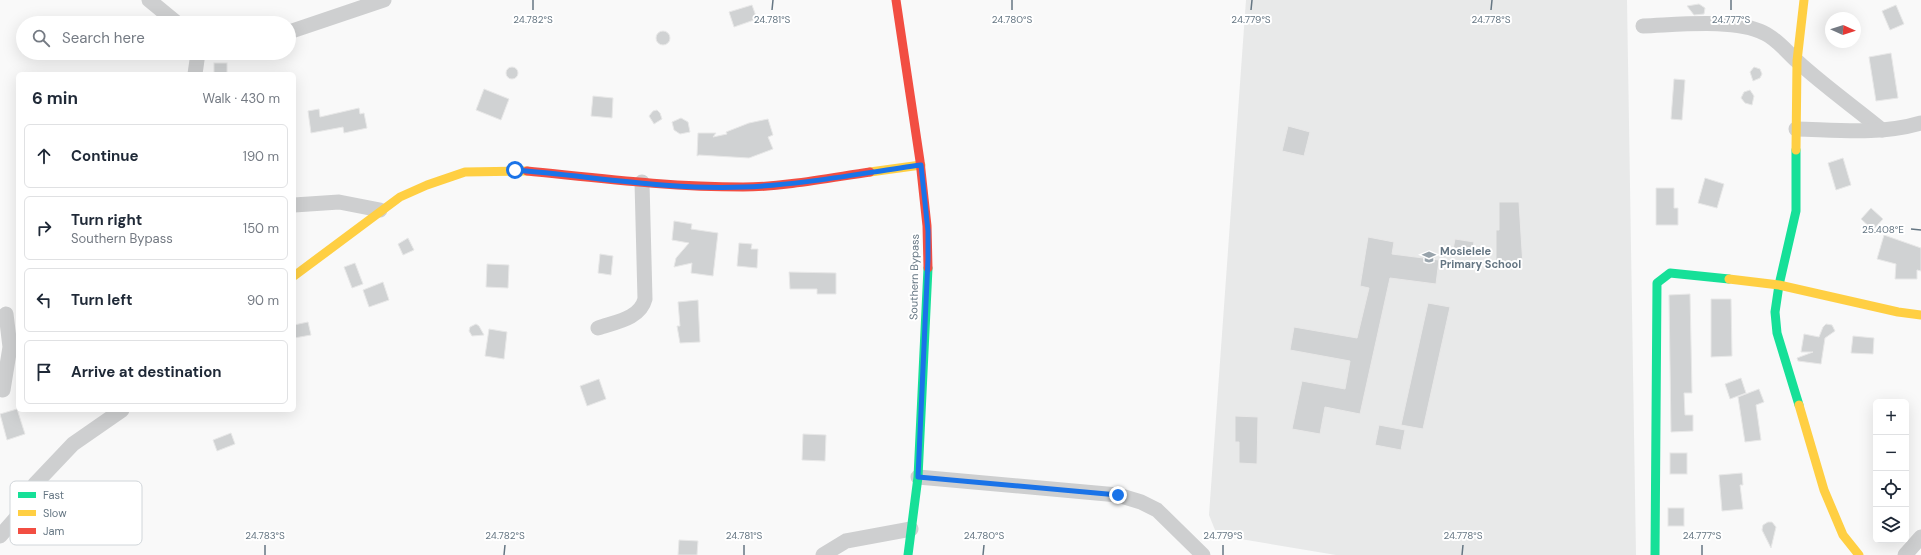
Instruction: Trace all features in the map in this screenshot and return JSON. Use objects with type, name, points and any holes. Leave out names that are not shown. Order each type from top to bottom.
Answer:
[{"type":"street","points":[[149,0],[168,16]]},
{"type":"street","points":[[296,30],[384,0]]},
{"type":"street","name":"Southern Bypass","points":[[896,0],[921,165],[928,231],[918,477],[908,555]]},
{"type":"street","points":[[1804,0],[1797,61],[1794,225],[1779,285],[1775,312],[1777,333],[1824,490],[1843,535],[1859,555]]},
{"type":"street","points":[[1643,26],[1700,24],[1739,26],[1764,33],[1780,44],[1797,61],[1882,130]]},
{"type":"street","points":[[195,72],[197,60]]},
{"type":"street","points":[[1796,129],[1882,130],[1905,128],[1921,123]]},
{"type":"street","points":[[296,274],[380,210],[400,197],[427,185],[465,172],[515,170],[642,182],[744,187],[809,181],[921,165]]},
{"type":"street","points":[[598,328],[637,314],[644,306],[642,182]]},
{"type":"street","points":[[296,205],[339,202],[380,210]]},
{"type":"street","points":[[1655,555],[1657,283],[1670,273],[1779,285],[1898,312],[1921,315]]},
{"type":"street","points":[[8,315],[10,347],[2,390],[16,386]]},
{"type":"street","points":[[38,481],[73,444],[119,412]]},
{"type":"street","points":[[918,477],[1118,495],[1141,502],[1157,510],[1203,555]]},
{"type":"street","points":[[0,536],[10,525]]},
{"type":"street","points":[[823,555],[846,541],[912,529]]},
{"type":"street","points":[[1905,555],[1921,537]]},
{"type":"shaded area","name":"Mosielele Primary School","points":[[1246,0],[1627,0],[1636,555],[1336,555],[1217,535],[1209,515]]},
{"type":"building","points":[[1699,4],[1705,8],[1704,14],[1694,15],[1687,6]]},
{"type":"building","points":[[752,5],[757,19],[734,27],[729,12]]},
{"type":"building","points":[[1896,5],[1904,24],[1890,30],[1882,11]]},
{"type":"building","points":[[660,31],[666,31],[670,35],[670,41],[666,45],[660,45],[656,41],[656,35]]},
{"type":"building","points":[[1891,53],[1898,98],[1876,101],[1869,57]]},
{"type":"building","points":[[214,63],[227,63],[227,72],[214,72]]},
{"type":"building","points":[[512,67],[516,69],[518,73],[516,77],[512,79],[508,77],[506,73],[508,69]]},
{"type":"building","points":[[1754,67],[1760,69],[1762,74],[1760,78],[1753,81],[1750,72]]},
{"type":"building","points":[[1674,79],[1685,80],[1682,120],[1671,119]]},
{"type":"building","points":[[484,89],[509,99],[501,120],[476,110]]},
{"type":"building","points":[[1750,90],[1754,96],[1752,105],[1745,103],[1741,98],[1744,92]]},
{"type":"building","points":[[593,96],[613,98],[612,118],[591,116]]},
{"type":"building","points":[[359,108],[360,114],[364,113],[367,128],[344,133],[343,127],[311,133],[308,111],[319,109],[320,117]]},
{"type":"building","points":[[657,110],[662,119],[654,124],[649,116],[653,111]]},
{"type":"building","points":[[681,118],[688,122],[690,132],[680,134],[674,130],[672,122]]},
{"type":"building","points":[[768,119],[773,135],[768,137],[773,149],[749,158],[697,156],[698,133],[716,133],[713,137],[727,134],[726,132],[749,123]]},
{"type":"building","points":[[1288,126],[1310,132],[1304,156],[1282,151]]},
{"type":"building","points":[[1843,158],[1851,185],[1836,190],[1828,163]]},
{"type":"building","points":[[1705,178],[1724,184],[1717,208],[1698,203]]},
{"type":"building","points":[[1656,188],[1674,188],[1674,208],[1678,208],[1678,225],[1656,225]]},
{"type":"building","points":[[1499,202],[1519,202],[1523,266],[1496,265],[1496,230],[1499,230]]},
{"type":"building","points":[[1871,208],[1883,219],[1873,230],[1861,219]]},
{"type":"building","points":[[674,221],[692,224],[691,229],[718,233],[713,276],[691,273],[692,263],[674,267],[676,258],[689,243],[672,240]]},
{"type":"building","points":[[1884,235],[1921,248],[1921,271],[1917,270],[1917,279],[1895,279],[1896,264],[1877,259]]},
{"type":"building","points":[[1368,237],[1394,242],[1392,254],[1439,260],[1436,284],[1390,278],[1360,414],[1325,407],[1320,434],[1292,429],[1302,381],[1345,389],[1350,361],[1290,350],[1294,327],[1357,338],[1369,288],[1360,286]]},
{"type":"building","points":[[408,238],[414,250],[403,255],[398,244]]},
{"type":"building","points":[[1455,239],[1474,242],[1471,258],[1452,255]]},
{"type":"building","points":[[739,243],[752,244],[751,249],[758,249],[757,268],[737,266]]},
{"type":"building","points":[[600,254],[613,256],[611,275],[598,273]]},
{"type":"building","points":[[355,263],[363,284],[352,288],[344,267]]},
{"type":"building","points":[[487,264],[509,265],[508,288],[486,287]]},
{"type":"building","points":[[789,272],[836,273],[836,294],[817,294],[817,289],[790,289]]},
{"type":"building","points":[[383,282],[389,300],[369,307],[363,290]]},
{"type":"building","points":[[1690,294],[1692,393],[1684,393],[1685,415],[1693,415],[1693,431],[1671,432],[1669,295]]},
{"type":"building","points":[[1711,299],[1731,299],[1732,356],[1711,357]]},
{"type":"building","points":[[698,300],[700,342],[680,343],[677,326],[680,326],[678,302]]},
{"type":"building","points":[[1428,303],[1450,307],[1423,429],[1401,425]]},
{"type":"building","points":[[308,322],[311,335],[296,338],[296,325]]},
{"type":"building","points":[[476,324],[479,326],[484,335],[472,336],[469,331],[470,327]]},
{"type":"building","points":[[1826,324],[1832,325],[1835,331],[1825,338],[1821,364],[1798,361],[1797,358],[1813,352],[1801,352],[1804,334],[1819,337],[1823,327]]},
{"type":"building","points":[[489,329],[507,332],[504,359],[485,356]]},
{"type":"building","points":[[1853,336],[1874,338],[1873,354],[1851,353]]},
{"type":"building","points":[[1741,378],[1746,393],[1730,399],[1725,384]]},
{"type":"building","points":[[599,379],[606,399],[587,406],[580,386]]},
{"type":"building","points":[[1759,389],[1764,402],[1756,405],[1761,440],[1745,442],[1738,397]]},
{"type":"building","points":[[16,409],[25,434],[7,440],[0,414]]},
{"type":"building","points":[[1235,416],[1258,417],[1257,464],[1239,463],[1239,442],[1235,442]]},
{"type":"building","points":[[1379,425],[1405,430],[1401,450],[1375,445]]},
{"type":"building","points":[[231,433],[235,444],[217,451],[213,440]]},
{"type":"building","points":[[803,434],[826,435],[825,461],[802,460]]},
{"type":"building","points":[[1670,453],[1687,453],[1687,474],[1670,474]]},
{"type":"building","points":[[1742,473],[1743,485],[1740,485],[1743,509],[1722,511],[1719,475]]},
{"type":"building","points":[[1668,508],[1684,508],[1684,526],[1668,526]]},
{"type":"building","points":[[1768,522],[1772,522],[1776,527],[1771,548],[1762,530],[1763,525]]},
{"type":"building","points":[[679,540],[698,541],[697,555],[678,555]]},
{"type":"traffic: fast","points":[[1796,150],[1796,211],[1779,285],[1775,312],[1777,333],[1799,405]]},
{"type":"traffic: fast","points":[[908,555],[918,477],[928,268]]},
{"type":"traffic: fast","points":[[1655,555],[1657,283],[1670,273],[1729,279]]},
{"type":"traffic: slow","points":[[1796,150],[1797,61],[1804,0]]},
{"type":"traffic: slow","points":[[870,172],[921,165]]},
{"type":"traffic: slow","points":[[296,275],[400,197],[427,185],[465,172],[527,171]]},
{"type":"traffic: slow","points":[[1729,279],[1779,285],[1898,312],[1921,315]]},
{"type":"traffic: slow","points":[[1799,405],[1824,490],[1843,535],[1859,555]]},
{"type":"traffic: jam","points":[[896,0],[920,161],[927,226],[928,268]]},
{"type":"traffic: jam","points":[[527,171],[661,184],[716,187],[758,187],[790,184],[870,172]]},
{"type":"place","name":"Mosielele Primary School","points":[[1429,257]]},
{"type":"route","points":[[515,170],[666,184],[744,187],[809,181],[921,165],[928,231],[928,259],[918,477],[1118,495]]}]
